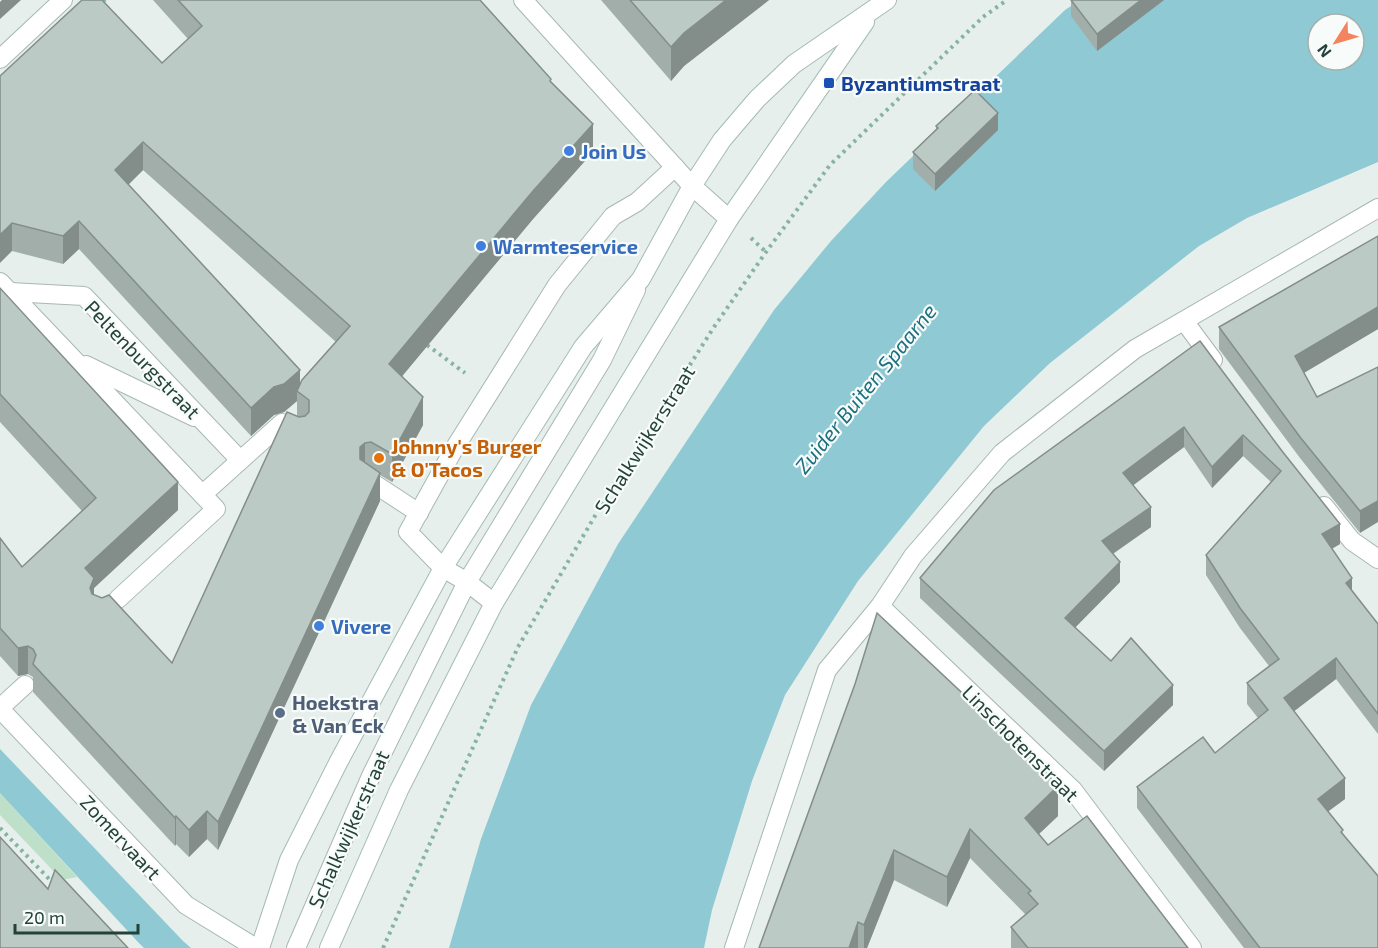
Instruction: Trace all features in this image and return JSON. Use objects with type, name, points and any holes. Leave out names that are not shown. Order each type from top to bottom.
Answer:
[{"type":"street","points":[[0,59],[63,0]]},
{"type":"street","points":[[523,0],[692,186],[729,219]]},
{"type":"street","name":"Schalkwijkerstraat","points":[[296,948],[371,776],[467,582],[602,360],[641,279],[692,186],[722,140],[757,99],[794,64],[887,0]]},
{"type":"street","name":"Schalkwijkerstraat","points":[[329,948],[399,790],[494,603],[729,219],[872,12]]},
{"type":"street","points":[[494,603],[467,582],[443,568],[408,531],[454,449],[557,285],[614,216],[637,202],[675,167]]},
{"type":"street","points":[[734,948],[827,670],[880,606],[913,556],[1002,453],[1134,350],[1378,208]]},
{"type":"street","name":"Schalkwijkerstraat","points":[[258,948],[289,860],[339,761],[443,568],[583,347],[641,279]]},
{"type":"street","name":"Peltenburgstraat","points":[[5,287],[216,509],[118,599]]},
{"type":"street","name":"Peltenburgstraat","points":[[5,287],[84,296],[240,460]]},
{"type":"street","points":[[1184,321],[1227,379]]},
{"type":"street","name":"Peltenburgstraat","points":[[74,359],[203,422]]},
{"type":"street","points":[[202,495],[282,423],[298,434]]},
{"type":"street","points":[[370,481],[419,513]]},
{"type":"street","points":[[1311,490],[1352,541],[1378,560]]},
{"type":"street","name":"Linschotenstraat","points":[[880,606],[1072,790],[1192,948]]},
{"type":"street","points":[[0,708],[25,685]]},
{"type":"street","name":"Zomervaart","points":[[0,708],[186,905],[258,948]]},
{"type":"path","points":[[103,0],[107,5]]},
{"type":"path","name":"Schalkwijkerstraat","points":[[383,948],[518,647],[609,492],[714,327],[830,165],[983,17],[1007,0]]},
{"type":"path","points":[[427,345],[490,391]]},
{"type":"path","points":[[0,828],[53,883]]},
{"type":"green space","points":[[0,793],[77,877],[62,880],[0,815]]},
{"type":"water","name":"Zuider Buiten Spaarne","points":[[1080,0],[1378,0],[1378,162],[1247,218],[1199,246],[1050,363],[984,426],[858,581],[785,695],[752,781],[712,910],[704,948],[449,948],[481,839],[531,705],[618,544],[774,310],[831,241],[886,182],[1065,10]]},
{"type":"water","points":[[0,749],[191,948],[144,948],[137,941],[0,793]]},
{"type":"building","points":[[82,0],[102,0],[162,63],[202,26],[178,0],[480,0],[551,79],[550,81],[593,124],[533,191],[389,364],[423,397],[392,454],[371,442],[360,447],[360,459],[380,473],[218,822],[207,811],[189,830],[176,816],[175,818],[33,664],[36,655],[33,649],[28,646],[18,648],[0,628],[0,538],[22,567],[96,498],[0,394],[0,288],[178,482],[85,568],[94,578],[90,588],[92,594],[102,598],[109,595],[172,663],[287,412],[299,417],[309,412],[309,400],[297,391],[302,380],[350,326],[143,142],[115,170],[300,370],[284,384],[274,387],[251,408],[79,221],[63,236],[12,223],[0,235],[0,76]]},
{"type":"building","points":[[630,0],[726,0],[684,33],[671,47]]},
{"type":"building","points":[[1071,0],[1141,0],[1097,34]]},
{"type":"building","points":[[975,90],[998,113],[935,174],[913,152],[938,128],[936,126]]},
{"type":"building","points":[[1378,236],[1378,307],[1295,356],[1317,397],[1378,367],[1378,501],[1360,511],[1300,437],[1219,327]]},
{"type":"building","points":[[1200,341],[1340,524],[1322,534],[1352,578],[1346,583],[1378,624],[1378,714],[1336,658],[1284,698],[1345,778],[1318,799],[1343,830],[1341,832],[1378,876],[1378,948],[1260,948],[1137,787],[1203,737],[1215,753],[1268,710],[1247,683],[1279,659],[1240,608],[1206,555],[1281,471],[1243,435],[1212,467],[1184,427],[1123,473],[1151,507],[1102,541],[1120,562],[1065,618],[1111,661],[1131,638],[1173,685],[1104,751],[920,578],[994,490]]},
{"type":"building","points":[[877,613],[1041,767],[1058,786],[1025,818],[1048,845],[1087,816],[1188,948],[1028,948],[1011,927],[1038,904],[1028,893],[1031,891],[970,829],[947,877],[894,850],[864,925],[858,922],[849,948],[759,948],[855,684]]},
{"type":"building","points":[[0,837],[48,889],[55,870],[128,948],[1,948]]},
{"type":"place","name":"Byzantiumstraat","points":[[829,83]]},
{"type":"place","name":"Join Us","points":[[569,151]]},
{"type":"place","name":"Warmteservice","points":[[481,246]]},
{"type":"place","name":"Johnny's Burger & O'Tacos","points":[[379,458]]},
{"type":"place","name":"Vivere","points":[[319,626]]},
{"type":"place","name":"Hoekstra & Van Eck","points":[[280,713]]}]
